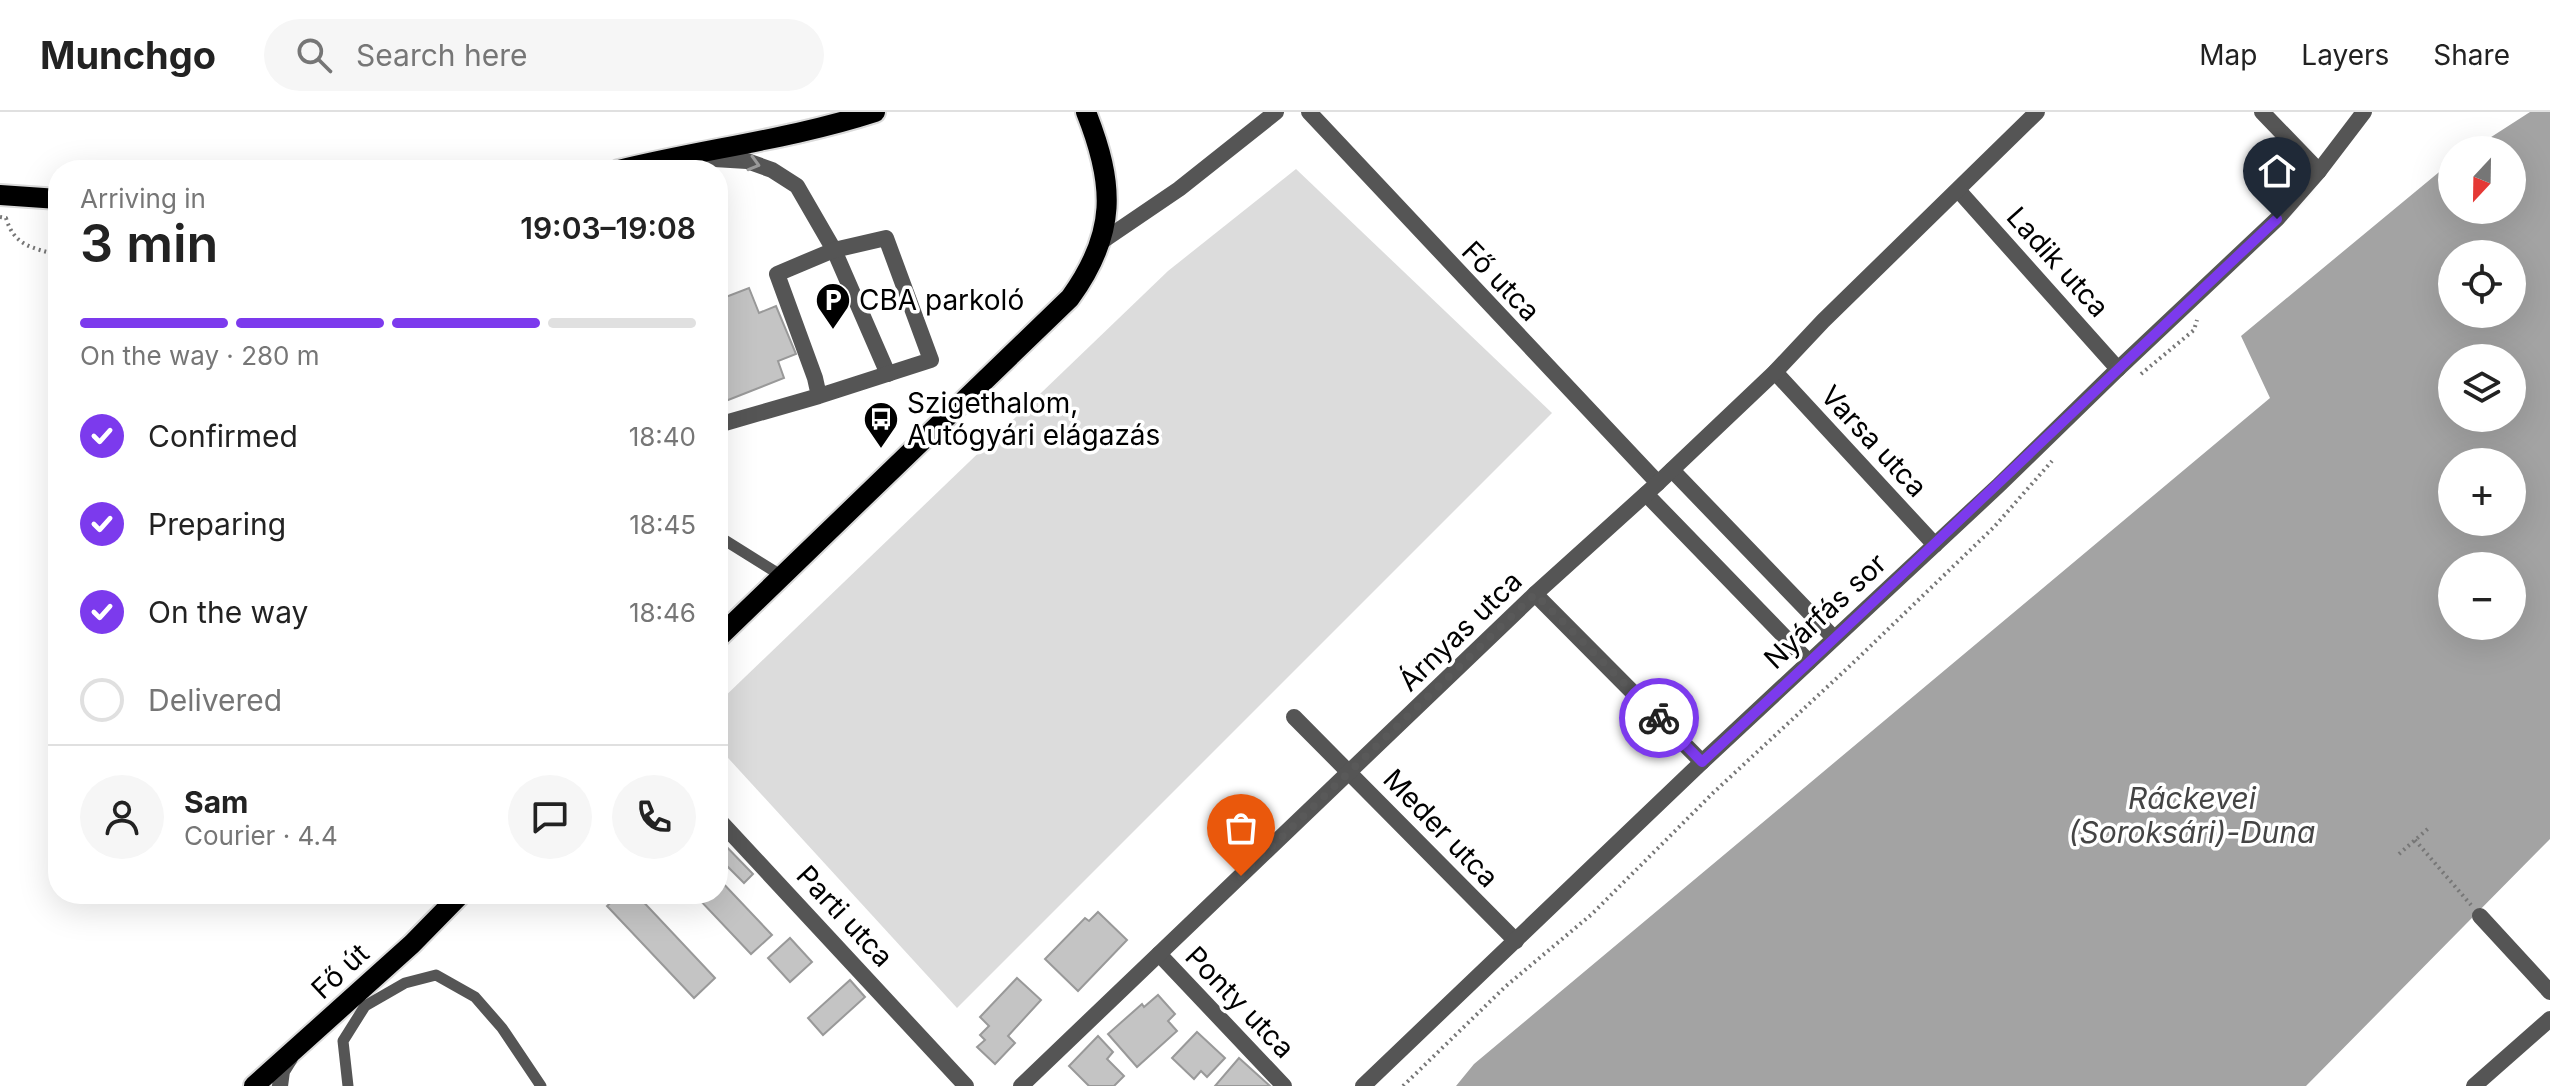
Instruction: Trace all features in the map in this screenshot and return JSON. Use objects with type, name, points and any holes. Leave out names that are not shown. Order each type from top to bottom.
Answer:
[{"type":"main road","points":[[660,160],[774,140],[875,112]]},
{"type":"main road","points":[[1076,112],[1097,140]]},
{"type":"main road","points":[[728,628],[1070,298],[1089,272],[1101,242],[1107,195],[1105,171],[1086,112]]},
{"type":"main road","points":[[1097,140],[1102,112]]},
{"type":"main road","points":[[0,195],[48,198]]},
{"type":"main road","name":"Fő út","points":[[254,1086],[412,944],[451,904]]},
{"type":"street","points":[[1101,242],[1179,189],[1276,112]]},
{"type":"street","name":"Fő utca","points":[[1309,112],[1809,662]]},
{"type":"street","name":"Árnyas utca","points":[[1021,1086],[1535,594],[1775,372],[2037,112]]},
{"type":"street","points":[[2262,112],[2319,171]]},
{"type":"street","name":"Nyárfás sor","points":[[1363,1086],[2277,219],[2364,112]]},
{"type":"street","points":[[676,156],[747,161],[772,170],[797,186],[834,250],[888,374]]},
{"type":"street","name":"Ladik utca","points":[[1959,191],[2118,369]]},
{"type":"street","points":[[728,422],[819,396],[931,360],[886,238],[834,250],[777,274],[819,396]]},
{"type":"street","name":"Varsa utca","points":[[1775,372],[1935,545]]},
{"type":"street","points":[[1672,470],[1834,638]]},
{"type":"street","points":[[1535,594],[1702,762]]},
{"type":"street","name":"Meder utca","points":[[1294,717],[1516,941]]},
{"type":"street","name":"Parti utca","points":[[728,830],[966,1086]]},
{"type":"street","points":[[2480,916],[2550,992]]},
{"type":"street","name":"Ponty utca","points":[[1159,954],[1284,1086]]},
{"type":"street","points":[[2474,1086],[2550,1019]]},
{"type":"street","points":[[280,1086],[282,1071],[294,1052]]},
{"type":"lane","points":[[728,542],[782,576]]},
{"type":"lane","points":[[348,1086],[343,1041],[365,1006],[405,983],[436,975],[475,997],[502,1028],[541,1086]]},
{"type":"path","points":[[0,217],[6,218],[10,231],[21,242],[48,251]]},
{"type":"path","points":[[2137,378],[2194,330],[2207,285]]},
{"type":"path","points":[[1403,1086],[1506,986],[1592,914],[1713,793],[1994,527],[2061,450]]},
{"type":"path","points":[[2399,854],[2430,827]]},
{"type":"path","points":[[2415,840],[2480,916]]},
{"type":"shaded area","points":[[1296,169],[1552,413],[957,1008],[728,758],[728,693],[1168,271]]},
{"type":"water","name":"Ráckevei (Soroksári)-Duna","points":[[2530,112],[2550,112],[2550,839],[2306,1086],[1456,1086],[1474,1064],[2270,398],[2241,336],[2438,174],[2438,224],[2526,224],[2526,136],[2493,136]]},
{"type":"building","points":[[749,288],[759,313],[776,306],[796,354],[778,361],[784,378],[728,400],[728,296]]},
{"type":"building","points":[[728,848],[753,874],[744,883],[728,867]]},
{"type":"building","points":[[728,889],[772,935],[751,954],[704,904],[728,904]]},
{"type":"building","points":[[645,904],[715,978],[694,998],[607,906]]},
{"type":"building","points":[[1098,912],[1127,940],[1078,991],[1045,959],[1085,918],[1089,921]]},
{"type":"building","points":[[790,938],[812,962],[790,982],[768,958]]},
{"type":"building","points":[[1017,978],[1041,1000],[1008,1036],[1015,1043],[995,1064],[977,1047],[985,1040],[980,1035],[989,1026],[980,1017]]},
{"type":"building","points":[[850,980],[865,997],[823,1035],[808,1018]]},
{"type":"building","points":[[1158,995],[1175,1014],[1168,1021],[1177,1031],[1137,1067],[1108,1034],[1142,1004],[1144,1007]]},
{"type":"building","points":[[1197,1032],[1225,1058],[1207,1077],[1201,1071],[1194,1079],[1172,1058]]},
{"type":"building","points":[[1098,1036],[1113,1052],[1107,1059],[1124,1076],[1114,1086],[1089,1086],[1069,1066]]},
{"type":"building","points":[[1239,1058],[1270,1086],[1215,1086]]},
{"type":"way so far","points":[[1241,876],[1535,594],[1659,718]]},
{"type":"place","name":"CBA parkoló","points":[[833,331]]},
{"type":"place","name":"Szigethalom, Autógyári elágazás","points":[[881,450]]},
{"type":"route","points":[[1659,718],[1702,762],[1999,485],[2277,219]]}]
